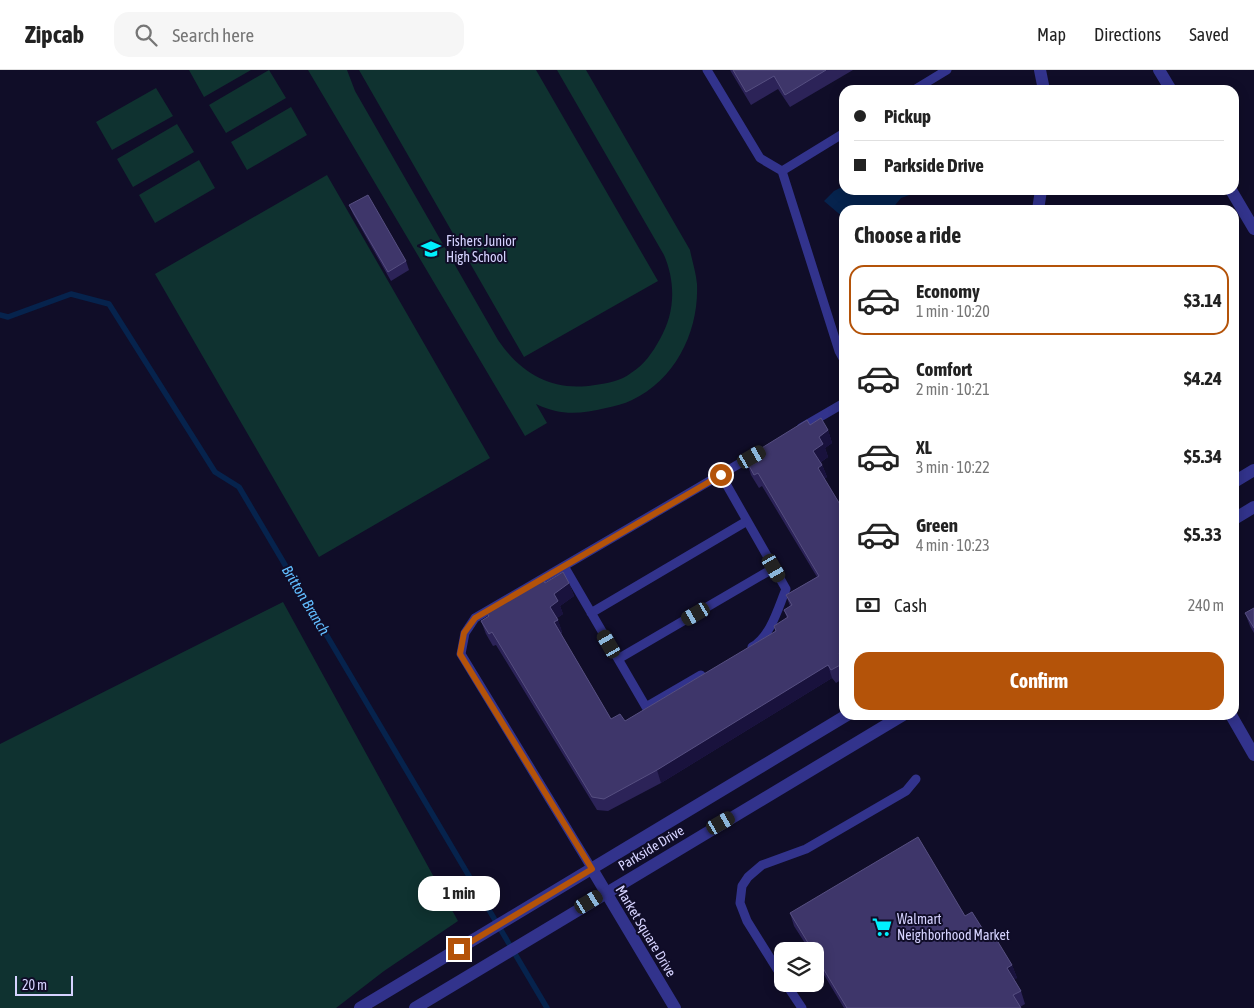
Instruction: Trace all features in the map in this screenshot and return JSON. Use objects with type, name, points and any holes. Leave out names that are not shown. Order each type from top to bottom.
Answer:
[{"type":"street","points":[[1040,70],[1043,85]]},
{"type":"street","points":[[1159,70],[1168,85]]},
{"type":"street","points":[[1234,195],[1254,229]]},
{"type":"street","points":[[1239,479],[1254,470]]},
{"type":"street","points":[[1239,516],[1254,507]]},
{"type":"street","name":"Parkside Drive","points":[[360,1008],[839,720]]},
{"type":"street","name":"Parkside Drive","points":[[415,1008],[895,720]]},
{"type":"street","points":[[1234,720],[1254,755]]},
{"type":"street","name":"Market Square Drive","points":[[592,869],[675,1008]]},
{"type":"lane","points":[[707,70],[760,158],[782,171],[839,349]]},
{"type":"lane","points":[[922,85],[947,70]]},
{"type":"lane","points":[[782,171],[839,136]]},
{"type":"lane","points":[[795,432],[839,407]]},
{"type":"lane","points":[[592,869],[460,654],[464,633],[475,618],[770,446]]},
{"type":"lane","points":[[721,475],[786,589],[774,619],[759,643],[741,653]]},
{"type":"lane","points":[[591,613],[747,521]]},
{"type":"lane","points":[[564,566],[646,707],[707,672]]},
{"type":"lane","points":[[618,659],[774,568]]},
{"type":"lane","points":[[774,964],[747,921],[740,903],[742,886],[745,882],[762,865],[806,849],[906,791],[916,780]]},
{"type":"lane","points":[[791,992],[802,1008]]},
{"type":"green space","points":[[189,70],[251,70],[204,97]]},
{"type":"green space","points":[[269,70],[286,98],[226,133],[209,105]]},
{"type":"green space","points":[[308,70],[347,70],[355,91],[498,340],[507,352],[517,363],[540,378],[552,383],[580,387],[619,380],[640,366],[648,358],[665,329],[669,319],[672,298],[671,276],[664,255],[557,70],[586,70],[690,250],[697,284],[697,302],[694,319],[682,352],[661,380],[648,391],[632,400],[588,412],[554,411],[536,404],[547,423],[525,436]]},
{"type":"green space","points":[[359,70],[536,70],[658,281],[524,357]]},
{"type":"green space","points":[[156,88],[173,116],[112,150],[96,122]]},
{"type":"green space","points":[[291,107],[307,135],[247,170],[231,142]]},
{"type":"green space","points":[[177,124],[194,152],[133,187],[117,159]]},
{"type":"green space","points":[[199,160],[215,188],[155,223],[139,195]]},
{"type":"green space","points":[[327,175],[490,458],[319,557],[155,274]]},
{"type":"green space","points":[[283,602],[458,921],[384,971],[336,1008],[0,1008],[0,744]]},
{"type":"water","points":[[839,188],[839,195],[909,195],[901,198],[895,205],[839,205],[839,214],[824,201]]},
{"type":"building","points":[[733,70],[826,70],[785,95],[774,76],[746,92]]},
{"type":"building","points":[[368,195],[406,261],[388,272],[349,205]]},
{"type":"building","points":[[821,418],[828,430],[819,437],[823,444],[813,451],[822,465],[818,468],[839,503],[839,666],[831,670],[828,665],[657,770],[604,799],[592,797],[492,632],[489,634],[481,621],[489,616],[486,612],[542,578],[545,583],[563,572],[569,583],[554,594],[558,601],[550,607],[558,620],[554,622],[611,719],[620,714],[625,721],[776,631],[774,626],[788,617],[784,610],[792,605],[786,595],[819,576],[758,473],[754,475],[747,462],[754,458],[752,454],[807,420],[810,425]]},
{"type":"building","points":[[1254,608],[1254,628],[1245,613]]},
{"type":"building","name":"Walmart Neighborhood Market","points":[[918,837],[965,916],[972,912],[987,936],[992,932],[1012,965],[1007,968],[1021,991],[1013,995],[1021,1008],[847,1008],[824,970],[824,942],[808,942],[790,913]]},
{"type":"waterway","name":"Britton Branch","points":[[0,315],[8,317],[71,294],[109,304],[215,472],[239,487],[547,1008]]},
{"type":"place","name":"Fishers Junior High School","points":[[431,249]]},
{"type":"place","name":"Walmart Neighborhood Market","points":[[882,927]]},
{"type":"route","points":[[459,949],[592,869],[460,654],[464,633],[475,618],[721,475]]}]
